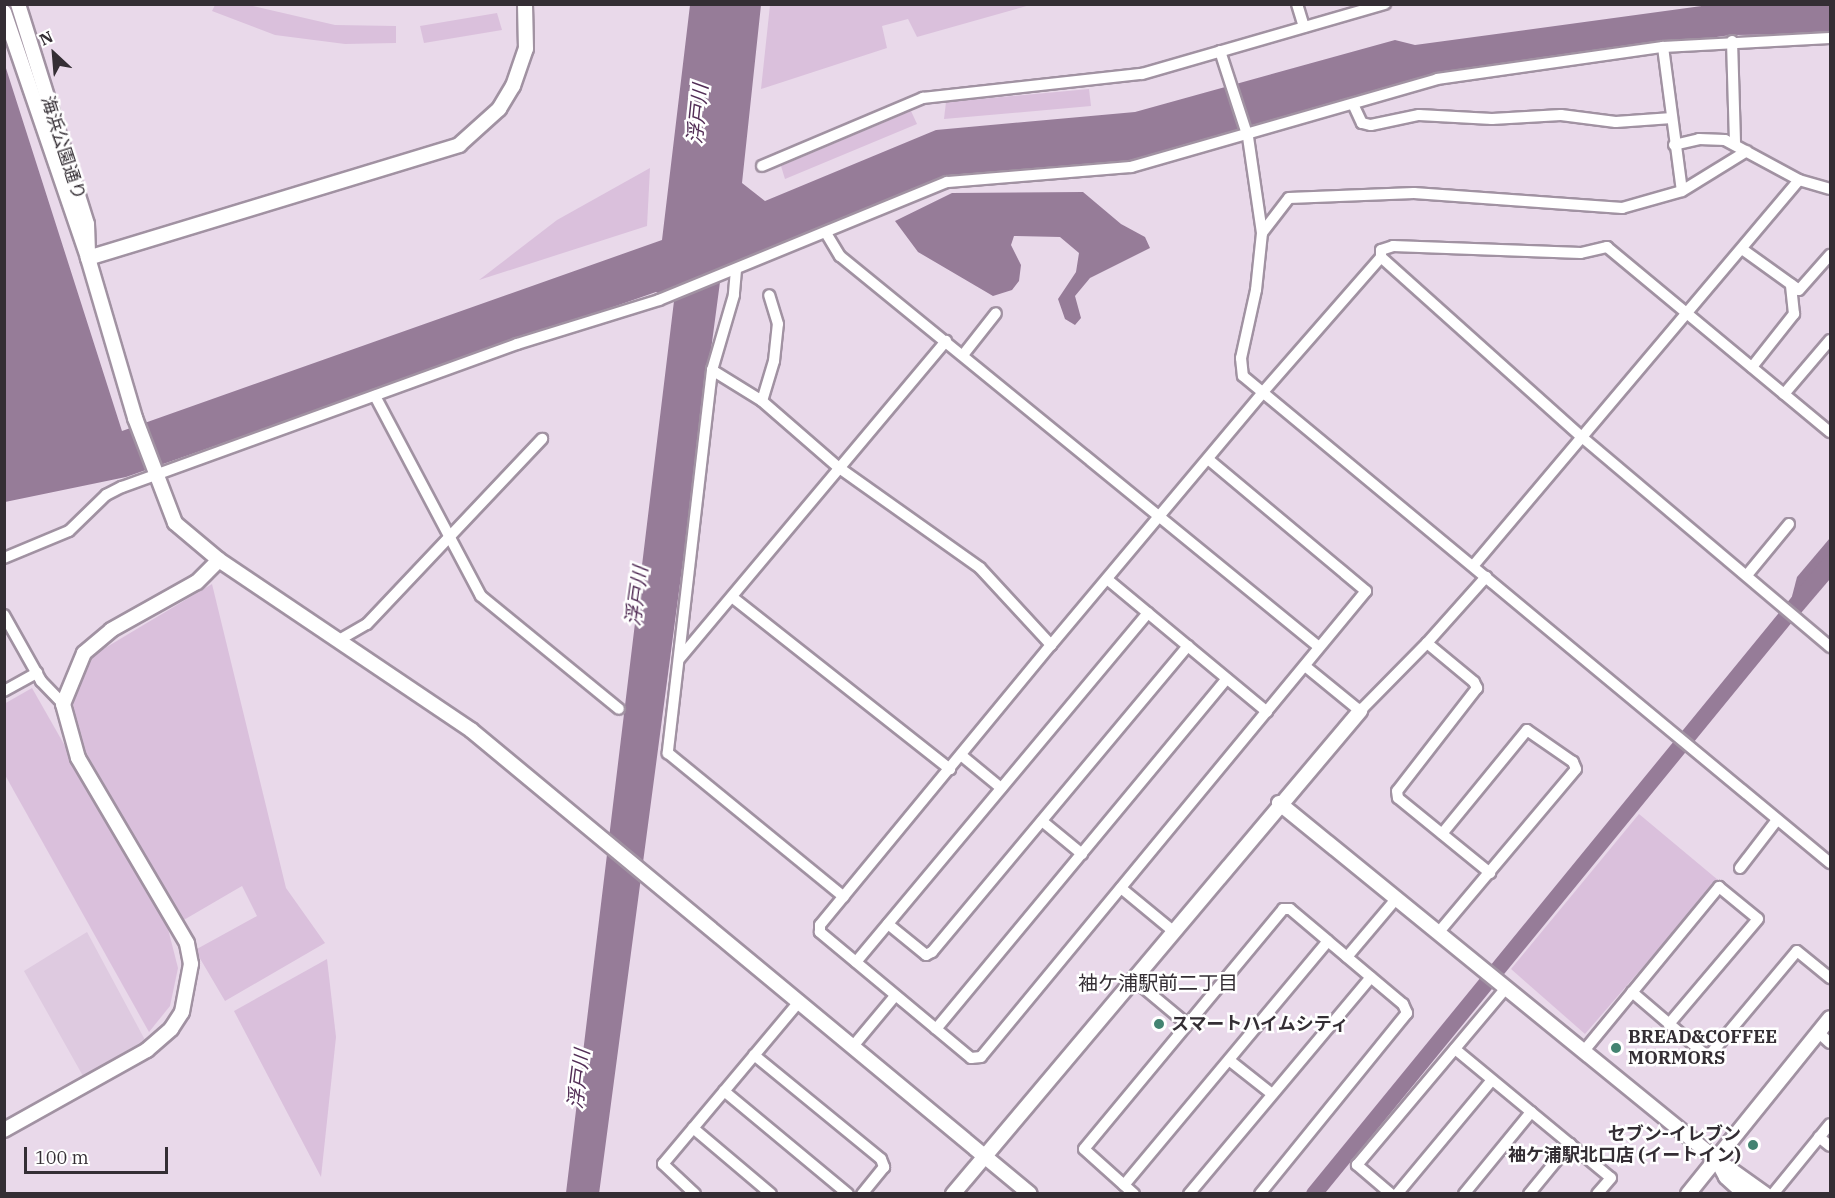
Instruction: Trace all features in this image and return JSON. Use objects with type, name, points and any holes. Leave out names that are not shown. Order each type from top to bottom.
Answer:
[{"type":"street","name":"海浜公園通り","points":[[18,4],[87,224],[88,258]]},
{"type":"street","points":[[88,258],[459,145],[499,109],[513,86],[525,50],[525,4]]},
{"type":"street","points":[[1297,4],[1304,27]]},
{"type":"street","points":[[762,166],[923,98],[1103,81],[1220,51],[1385,4]]},
{"type":"street","name":"海浜公園通り","points":[[4,12],[88,258],[135,418],[155,476],[175,523],[219,560],[471,730],[854,1045],[1030,1194]]},
{"type":"street","points":[[4,558],[69,531],[106,495],[517,344],[665,297],[954,180],[1131,167],[1248,137],[1437,80],[1663,47],[1732,41],[1830,38]]},
{"type":"street","points":[[1732,41],[1735,145]]},
{"type":"street","points":[[1663,47],[1674,145],[1682,191]]},
{"type":"street","points":[[1220,51],[1248,137],[1262,233],[1256,290],[1241,358],[1243,376],[1830,863]]},
{"type":"street","points":[[1353,104],[1362,123],[1371,125],[1419,115],[1492,119],[1561,115],[1616,122],[1671,118]]},
{"type":"street","points":[[1674,145],[1699,139],[1735,145],[1799,180],[1830,189]]},
{"type":"street","points":[[1262,233],[1289,198],[1414,193],[1622,208],[1682,191],[1747,151]]},
{"type":"street","points":[[1473,567],[1799,180]]},
{"type":"street","points":[[826,233],[840,256],[1319,647]]},
{"type":"street","points":[[1208,459],[1366,591],[981,1057],[971,1058],[820,932],[820,925],[1263,392],[1381,256],[1381,250],[1393,246],[1569,253],[1607,247],[1830,432]]},
{"type":"street","points":[[1742,249],[1799,290],[1830,255]]},
{"type":"street","points":[[1381,256],[1583,438],[1828,641]]},
{"type":"street","points":[[736,270],[712,370],[668,753],[844,897]]},
{"type":"street","points":[[1752,367],[1794,314],[1791,284]]},
{"type":"street","points":[[762,401],[774,361],[777,324],[769,295]]},
{"type":"street","points":[[963,355],[996,313]]},
{"type":"street","points":[[1784,394],[1830,340]]},
{"type":"street","points":[[680,658],[946,341]]},
{"type":"street","points":[[712,370],[762,401],[838,467],[980,568],[1051,645]]},
{"type":"street","points":[[375,396],[481,596],[619,709]]},
{"type":"street","points":[[339,640],[367,624],[542,439]]},
{"type":"street","points":[[1747,575],[1790,524]]},
{"type":"street","points":[[4,1130],[147,1050],[171,1029],[188,991],[187,943],[78,758],[67,732],[63,704],[84,653],[111,630],[196,582],[219,560]]},
{"type":"street","points":[[953,1194],[1280,803],[1360,711],[1427,643],[1486,577]]},
{"type":"street","points":[[1107,579],[1267,712]]},
{"type":"street","points":[[732,597],[950,769]]},
{"type":"street","points":[[856,962],[1148,613]]},
{"type":"street","points":[[4,615],[37,673],[63,704]]},
{"type":"street","points":[[1427,643],[1477,688],[1397,791],[1398,798],[1490,873]]},
{"type":"street","points":[[888,924],[926,955],[932,952],[1188,646]]},
{"type":"street","points":[[1305,666],[1360,711]]},
{"type":"street","points":[[4,691],[37,673]]},
{"type":"street","points":[[936,1029],[1227,679]]},
{"type":"street","points":[[1438,933],[1576,769],[1573,762],[1527,730],[1442,834]]},
{"type":"street","points":[[962,755],[1001,788]]},
{"type":"street","points":[[1280,803],[1505,989],[1717,1160],[1764,1194]]},
{"type":"street","points":[[1740,868],[1777,820]]},
{"type":"street","points":[[1042,821],[1082,854]]},
{"type":"street","points":[[1583,1052],[1719,887],[1758,919],[1669,1024]]},
{"type":"street","points":[[1121,888],[1173,931]]},
{"type":"street","points":[[1347,957],[1396,899]]},
{"type":"street","points":[[1134,1194],[1084,1149],[1283,909],[1290,909],[1371,977],[1407,1013],[1260,1194]]},
{"type":"street","points":[[1124,1185],[1328,941]]},
{"type":"street","points":[[1632,993],[1708,1057],[1797,951],[1830,978]]},
{"type":"street","points":[[1188,1194],[1371,977]]},
{"type":"street","points":[[1133,979],[1187,1024]]},
{"type":"street","points":[[1391,1194],[1357,1165],[1505,989]]},
{"type":"street","points":[[854,1045],[895,996]]},
{"type":"street","points":[[694,1194],[663,1164],[800,1001]]},
{"type":"street","points":[[1688,1194],[1830,1018]]},
{"type":"street","points":[[1818,1032],[1830,1043]]},
{"type":"street","points":[[1455,1049],[1611,1178],[1598,1194]]},
{"type":"street","points":[[754,1055],[881,1159],[884,1167],[862,1194]]},
{"type":"street","points":[[1229,1060],[1272,1094]]},
{"type":"street","points":[[1397,1194],[1492,1080]]},
{"type":"street","points":[[724,1091],[848,1194]]},
{"type":"street","points":[[1464,1194],[1531,1112]]},
{"type":"street","points":[[1773,1194],[1830,1124]]},
{"type":"street","points":[[693,1128],[771,1194]]},
{"type":"street","points":[[1820,1137],[1830,1146]]},
{"type":"street","points":[[1529,1194],[1570,1144]]},
{"type":"street","points":[[1717,1160],[1726,1177],[1745,1194]]},
{"type":"shaded area","points":[[770,4],[1030,5],[917,37],[908,19],[882,26],[887,48],[761,89]]},
{"type":"shaded area","points":[[215,5],[249,5],[335,25],[396,26],[396,43],[345,44],[275,35],[212,11]]},
{"type":"shaded area","points":[[497,13],[502,30],[424,43],[420,26]]},
{"type":"shaded area","points":[[1089,89],[1091,106],[944,119],[946,102]]},
{"type":"shaded area","points":[[911,111],[917,124],[785,179],[781,166]]},
{"type":"shaded area","points":[[650,168],[647,226],[479,280],[557,220]]},
{"type":"shaded area","points":[[212,584],[286,888],[325,943],[225,1001],[195,950],[257,916],[242,886],[182,921],[75,733],[73,701],[85,660]]},
{"type":"shaded area","points":[[32,688],[167,925],[178,968],[170,1006],[149,1032],[5,775],[4,704]]},
{"type":"shaded area","points":[[1639,814],[1718,880],[1585,1034],[1511,969]]},
{"type":"shaded area","points":[[87,932],[145,1040],[83,1076],[24,971]]},
{"type":"shaded area","points":[[327,959],[336,1037],[321,1177],[234,1011]]},
{"type":"water","name":"浮戸川","points":[[690,5],[761,5],[742,183],[765,201],[936,130],[1135,112],[1395,40],[1415,45],[1709,5],[1830,5],[1830,34],[1731,35],[1442,75],[1133,161],[949,175],[722,267],[599,1194],[566,1193],[674,301],[656,292],[126,477],[5,502],[4,62],[122,431],[662,240]]},
{"type":"water","points":[[1083,192],[1121,224],[1145,237],[1150,248],[1090,278],[1075,296],[1081,318],[1075,325],[1065,319],[1058,299],[1076,272],[1079,253],[1060,237],[1014,236],[1011,245],[1021,265],[1019,281],[1012,290],[993,296],[918,252],[895,221],[952,193]]},
{"type":"water","points":[[1830,538],[1830,579],[1801,613],[1790,604],[1797,577]]},
{"type":"waterway","points":[[1314,1194],[1830,563]]},
{"type":"place","name":"スマートハイムシティ","points":[[1159,1024]]},
{"type":"place","name":"BREAD&COFFEE MORMORS","points":[[1616,1048]]},
{"type":"place","name":"セブン-イレブン 袖ケ浦駅北口店 (イートイン)","points":[[1753,1145]]},
{"type":"district","name":"袖ケ浦駅前二丁目","points":[[1158,982]]}]
